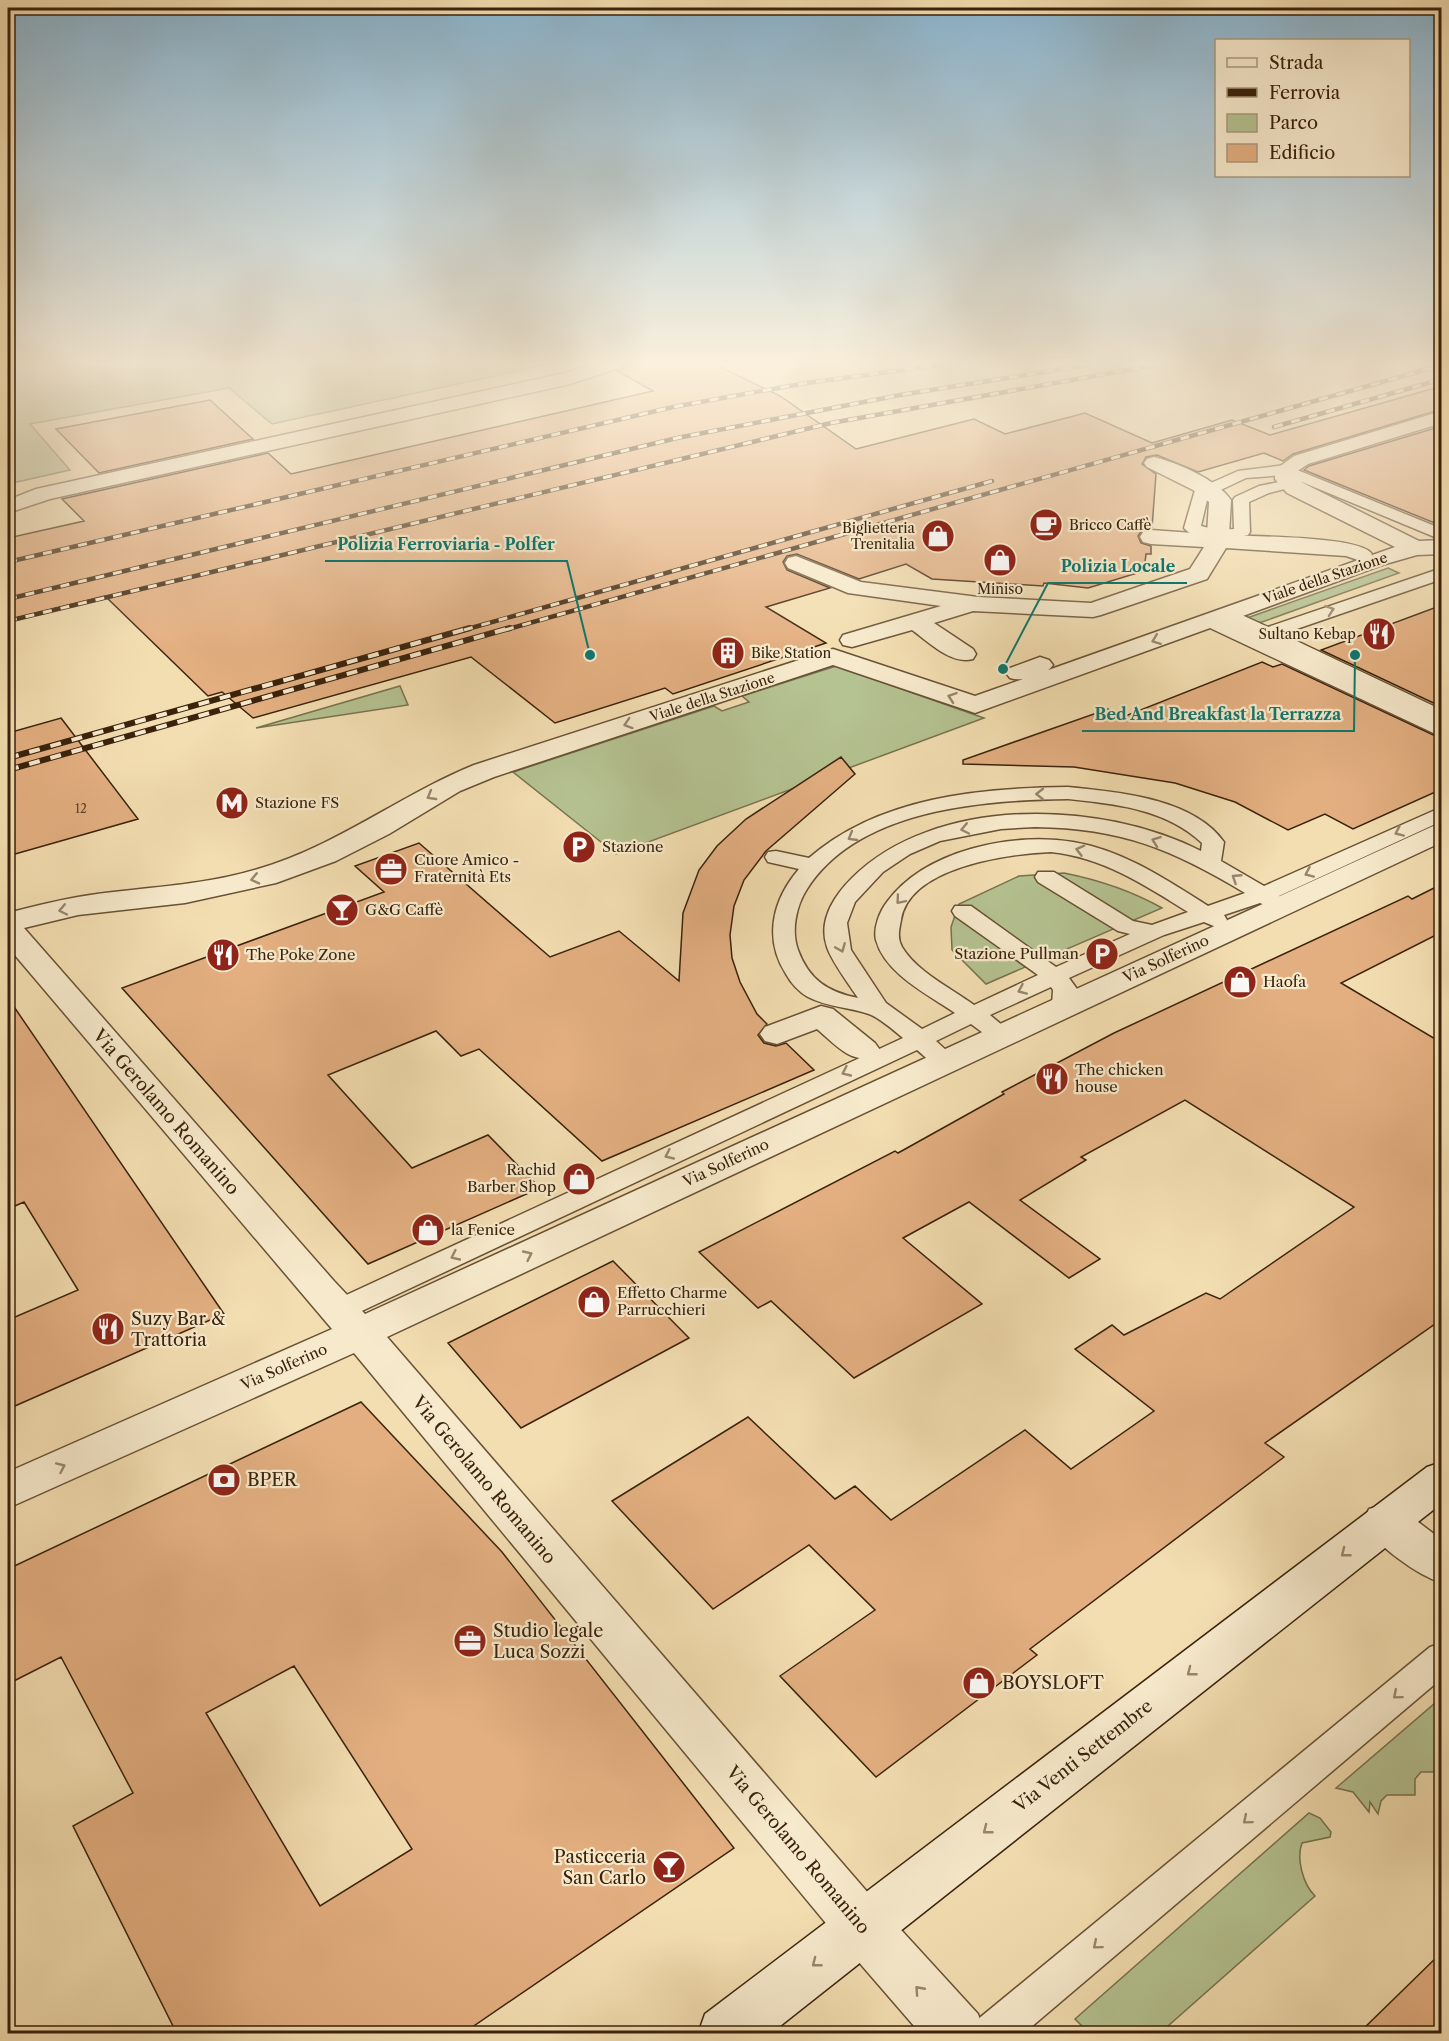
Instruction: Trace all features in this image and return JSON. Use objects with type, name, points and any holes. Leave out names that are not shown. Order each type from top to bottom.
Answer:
[{"type":"street","points":[[8,492],[162,458]]},
{"type":"street","points":[[8,507],[54,492],[207,458]]},
{"type":"street","points":[[1307,458],[1301,460],[1288,477],[1367,526],[1416,548]]},
{"type":"street","points":[[796,563],[856,588],[980,593],[1093,610],[1199,574],[1218,538],[1220,500],[1208,490],[1154,463]]},
{"type":"street","points":[[1151,537],[1218,538],[1350,549],[1361,554]]},
{"type":"street","name":"Viale della Stazione","points":[[8,922],[78,906],[185,894],[265,877],[326,855],[380,828],[450,785],[484,771],[833,657],[975,705],[1374,560],[1416,548],[1442,547]]},
{"type":"street","points":[[1152,591],[1182,605]]},
{"type":"street","points":[[852,640],[916,622],[980,593]]},
{"type":"street","points":[[1218,616],[1269,637],[1442,729]]},
{"type":"street","points":[[916,622],[964,654]]},
{"type":"street","name":"Via Solferino","points":[[8,1491],[350,1322],[946,1061],[1064,1006],[1270,900],[1442,831]]},
{"type":"street","name":"Via Gerolamo Romanino","points":[[8,928],[350,1322],[863,1927],[958,2034]]},
{"type":"street","points":[[777,1034],[821,1016],[863,1050]]},
{"type":"street","name":"Via Venti Settembre","points":[[725,2034],[1442,1479]]},
{"type":"street","points":[[1385,1522],[1442,1565]]},
{"type":"lane","points":[[1208,490],[1243,474],[1288,477],[1442,536]]},
{"type":"lane","points":[[1218,538],[1242,532],[1240,500],[1288,477]]},
{"type":"lane","points":[[1416,548],[1442,560]]},
{"type":"lane","points":[[1269,637],[1442,573]]},
{"type":"lane","points":[[1269,637],[1442,717]]},
{"type":"lane","points":[[878,1008],[844,1003],[819,994],[800,979],[785,953],[782,926],[787,905],[794,890],[814,866],[846,840],[878,823],[924,807],[958,800],[1022,794],[1097,796],[1130,801],[1167,812],[1194,825],[1213,842],[1210,862]]},
{"type":"lane","points":[[946,1061],[878,1008],[839,949],[835,926],[840,904],[858,882],[884,859],[912,845],[948,832],[983,825],[1062,820],[1100,824],[1139,834],[1210,862],[1270,900],[1442,813]]},
{"type":"lane","points":[[1002,1035],[913,973],[900,960],[887,938],[890,913],[912,886],[943,866],[981,853],[1026,846],[1073,848],[1114,861],[1215,928]]},
{"type":"lane","points":[[776,857],[814,866]]},
{"type":"lane","points":[[1046,877],[1126,926],[1152,932],[1215,928]]},
{"type":"lane","points":[[963,911],[1054,976],[1065,989],[1064,1006]]},
{"type":"lane","points":[[350,1322],[918,1038],[1152,932]]},
{"type":"lane","points":[[991,2034],[1442,1657]]},
{"type":"green space","points":[[8,458],[60,458],[70,470],[8,484]]},
{"type":"green space","points":[[1388,568],[1399,573],[1262,622],[1254,623],[1244,619]]},
{"type":"green space","points":[[836,666],[984,718],[616,854],[513,772],[714,706],[722,711],[749,702],[742,696]]},
{"type":"green space","points":[[400,686],[408,705],[256,728]]},
{"type":"green space","points":[[1064,873],[1114,886],[1162,908],[986,984],[952,950],[951,927],[959,904],[1019,876]]},
{"type":"green space","points":[[1441,1698],[1441,1772],[1421,1772],[1415,1779],[1415,1795],[1387,1795],[1381,1801],[1378,1814],[1370,1802],[1369,1812],[1353,1792],[1336,1788]]},
{"type":"green space","points":[[1309,1813],[1320,1818],[1331,1832],[1330,1837],[1302,1843],[1300,1849],[1302,1871],[1307,1885],[1315,1896],[1160,2033],[1089,2033],[1075,2019]]},
{"type":"building","points":[[85,458],[166,458],[99,473]]},
{"type":"building","points":[[245,458],[274,458],[291,474],[360,458],[1145,458],[1142,464],[1156,474],[1152,528],[1142,530],[1138,536],[1141,543],[1151,546],[1151,554],[1146,554],[1144,571],[1088,588],[1044,583],[1043,586],[932,579],[906,564],[859,579],[797,554],[787,556],[783,562],[787,570],[830,588],[766,607],[826,643],[673,694],[665,688],[555,723],[471,657],[253,718],[222,692],[208,696],[105,596],[8,620],[8,538],[84,521],[62,499]]},
{"type":"building","points":[[1165,458],[1246,458],[1198,472]]},
{"type":"building","points":[[1335,458],[1442,458],[1442,526],[1304,470],[1309,466]]},
{"type":"building","points":[[1442,605],[1442,707],[1321,650]]},
{"type":"building","points":[[1262,662],[1273,667],[1282,664],[1442,739],[1442,789],[1353,829],[1325,814],[1288,830],[1235,802],[1175,783],[1074,767],[963,764],[963,760],[1108,709],[1123,717]]},
{"type":"building","points":[[61,718],[138,819],[8,856],[8,733]]},
{"type":"building","points":[[841,757],[855,774],[766,851],[744,880],[734,906],[730,935],[732,958],[740,982],[757,1014],[767,1024],[758,1035],[764,1043],[776,1046],[786,1043],[814,1070],[602,1161],[479,1049],[461,1056],[436,1031],[328,1075],[412,1168],[488,1135],[540,1188],[368,1264],[122,988],[384,892],[355,866],[419,843],[550,957],[619,931],[679,981],[683,913],[699,870],[717,846],[746,819]]},
{"type":"building","points":[[1442,884],[1442,932],[1341,983],[1442,1043],[1442,1319],[1265,1443],[1284,1457],[1030,1649],[1037,1655],[876,1777],[780,1676],[875,1610],[809,1545],[713,1609],[612,1501],[748,1417],[835,1499],[855,1486],[891,1520],[1025,1430],[1071,1469],[1154,1411],[1075,1349],[1112,1325],[1124,1335],[1206,1293],[1220,1299],[1354,1207],[1185,1100],[1081,1157],[1086,1160],[1020,1200],[1100,1259],[1069,1278],[969,1202],[903,1238],[982,1304],[854,1378],[771,1301],[758,1308],[699,1252],[895,1151],[898,1153],[1004,1094],[1002,1092],[1114,1033],[1408,896],[1412,899]]},
{"type":"building","points":[[8,998],[224,1314],[8,1409],[8,1320],[78,1290],[24,1202],[8,1209]]},
{"type":"building","points":[[613,1261],[689,1338],[521,1428],[448,1343]]},
{"type":"building","points":[[361,1402],[502,1552],[734,1848],[462,2034],[177,2034],[73,1826],[133,1793],[61,1657],[8,1684],[8,1569]],"holes":[[[294,1666],[412,1849],[320,1906],[206,1713]]]},
{"type":"building","points":[[1442,1952],[1442,2034],[1358,2034]]},
{"type":"railway","points":[[8,562],[453,458]]},
{"type":"railway","points":[[8,599],[593,458]]},
{"type":"railway","points":[[8,621],[684,458]]},
{"type":"railway","points":[[505,630],[1112,458]]},
{"type":"railway","points":[[464,630],[992,481]]},
{"type":"railway","points":[[8,758],[470,628]]},
{"type":"railway","points":[[8,770],[510,628]]},
{"type":"place","name":"Bricco Caffè","points":[[1046,525]]},
{"type":"place","name":"Biglietteria Trenitalia","points":[[938,536]]},
{"type":"place","name":"Miniso","points":[[1000,560]]},
{"type":"place","name":"Sultano Kebap","points":[[1379,634]]},
{"type":"place","name":"Bike Station","points":[[728,653]]},
{"type":"place","name":"Polizia Ferroviaria - Polfer","points":[[590,655]]},
{"type":"place","name":"Bed And Breakfast la Terrazza","points":[[1355,655]]},
{"type":"place","name":"Polizia Locale","points":[[1003,669]]},
{"type":"place","name":"Stazione FS","points":[[232,803]]},
{"type":"place","name":"Stazione","points":[[579,847]]},
{"type":"place","name":"Cuore Amico - Fraternità Ets","points":[[391,869]]},
{"type":"place","name":"G&G Caffè","points":[[342,910]]},
{"type":"place","name":"Stazione Pullman","points":[[1102,954]]},
{"type":"place","name":"The Poke Zone","points":[[223,955]]},
{"type":"place","name":"Haofa","points":[[1240,982]]},
{"type":"place","name":"The chicken house","points":[[1052,1079]]},
{"type":"place","name":"Rachid Barber Shop","points":[[579,1179]]},
{"type":"place","name":"la Fenice","points":[[428,1230]]},
{"type":"place","name":"Effetto Charme Parrucchieri","points":[[594,1302]]},
{"type":"place","name":"Suzy Bar & Trattoria","points":[[108,1329]]},
{"type":"place","name":"BPER","points":[[224,1480]]},
{"type":"place","name":"Studio legale Luca Sozzi","points":[[470,1641]]},
{"type":"place","name":"BOYSLOFT","points":[[979,1683]]},
{"type":"place","name":"Pasticceria San Carlo","points":[[669,1867]]}]
